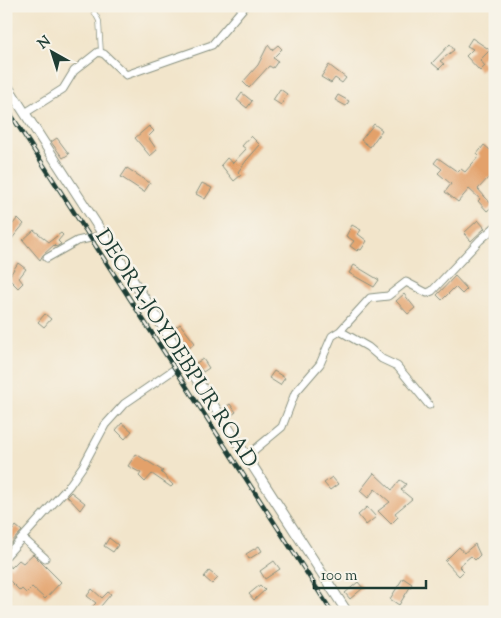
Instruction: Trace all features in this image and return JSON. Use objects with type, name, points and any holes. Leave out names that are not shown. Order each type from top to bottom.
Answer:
[{"type":"street","points":[[25,113],[63,89],[74,71],[101,52],[126,75],[212,45],[245,6]]},
{"type":"street","name":"DEORA-JOYDEBPUR ROAD","points":[[6,84],[347,612]]},
{"type":"street","points":[[247,456],[282,427],[296,391],[316,370],[328,341],[340,331],[370,298],[388,296],[403,283],[409,283],[427,293],[432,291],[480,240],[495,227]]},
{"type":"street","points":[[47,258],[77,240],[104,235]]},
{"type":"street","points":[[340,331],[368,347],[382,359],[397,366],[429,405]]},
{"type":"street","points":[[6,556],[24,539],[83,466],[105,424],[124,404],[185,362]]},
{"type":"street","points":[[24,539],[45,558]]},
{"type":"lane","points":[[91,6],[99,21],[101,52]]},
{"type":"building","points":[[472,38],[490,50],[480,60],[485,66],[480,71],[466,56],[473,49],[467,46]]},
{"type":"building","points":[[450,44],[454,50],[440,61],[444,64],[439,69],[432,63]]},
{"type":"building","points":[[268,45],[272,50],[278,45],[282,49],[273,58],[278,61],[273,68],[269,66],[249,88],[243,82],[258,65]]},
{"type":"building","points":[[329,65],[346,78],[342,83],[335,78],[331,83],[321,77]]},
{"type":"building","points":[[280,89],[287,94],[281,105],[273,100]]},
{"type":"building","points":[[242,93],[252,101],[247,108],[237,100]]},
{"type":"building","points":[[338,95],[349,101],[346,106],[335,100]]},
{"type":"building","points":[[374,124],[382,130],[370,147],[361,140]]},
{"type":"building","points":[[149,126],[154,131],[148,137],[157,150],[150,156],[135,138]]},
{"type":"building","points":[[251,136],[260,145],[238,172],[241,175],[234,181],[221,165],[227,158],[233,163],[246,149],[242,146]]},
{"type":"building","points":[[57,138],[69,154],[63,158],[51,142]]},
{"type":"building","points":[[484,145],[495,154],[495,175],[491,179],[489,177],[478,189],[493,206],[487,211],[478,201],[480,199],[469,189],[458,202],[445,192],[451,184],[438,173],[442,169],[434,163],[438,158],[458,172],[461,169],[465,172],[479,156],[477,154]]},
{"type":"building","points":[[127,168],[150,183],[144,192],[121,177]]},
{"type":"building","points":[[202,183],[212,188],[205,199],[196,194]]},
{"type":"building","points":[[18,218],[24,224],[10,241],[6,238],[6,232]]},
{"type":"building","points":[[478,220],[485,228],[471,241],[464,233]]},
{"type":"building","points":[[352,225],[361,230],[358,234],[367,241],[361,250],[357,251],[350,246],[354,241],[346,236]]},
{"type":"building","points":[[34,230],[49,242],[61,233],[63,235],[58,241],[61,244],[56,247],[54,245],[40,260],[23,240]]},
{"type":"building","points":[[18,263],[26,269],[19,278],[23,283],[18,288],[8,278]]},
{"type":"building","points":[[354,265],[379,280],[374,287],[349,273]]},
{"type":"building","points":[[455,276],[467,289],[462,294],[455,287],[442,300],[437,295]]},
{"type":"building","points":[[404,294],[415,308],[408,314],[396,301]]},
{"type":"building","points":[[45,314],[51,319],[44,327],[38,322]]},
{"type":"building","points":[[180,324],[195,343],[188,349],[175,328]]},
{"type":"building","points":[[203,359],[209,368],[203,372],[196,363]]},
{"type":"building","points":[[274,371],[285,378],[280,385],[269,378]]},
{"type":"building","points":[[230,404],[236,412],[229,417],[223,409]]},
{"type":"building","points":[[122,423],[132,431],[125,439],[116,430]]},
{"type":"building","points":[[136,454],[163,471],[161,472],[173,485],[171,487],[152,474],[145,482],[139,476],[141,473],[128,466]]},
{"type":"building","points":[[374,473],[392,490],[400,480],[406,484],[401,490],[412,499],[395,513],[398,517],[391,524],[378,511],[390,502],[375,489],[368,498],[360,491]]},
{"type":"building","points":[[332,477],[338,484],[330,490],[324,483]]},
{"type":"building","points":[[71,492],[85,503],[80,510],[67,496]]},
{"type":"building","points":[[367,507],[376,517],[366,525],[358,515]]},
{"type":"building","points":[[6,523],[13,530],[16,526],[22,531],[6,548]]},
{"type":"building","points":[[109,538],[118,545],[113,552],[104,546]]},
{"type":"building","points":[[475,544],[480,555],[475,560],[471,556],[459,566],[464,571],[459,576],[445,561],[459,547],[464,553]]},
{"type":"building","points":[[259,546],[262,551],[249,559],[246,554]]},
{"type":"building","points":[[33,554],[61,582],[45,599],[32,587],[26,593],[22,589],[20,591],[6,577],[6,562],[11,568],[19,560],[23,563]]},
{"type":"building","points":[[274,561],[280,569],[265,579],[260,571]]},
{"type":"building","points":[[209,571],[218,578],[212,584],[204,577]]},
{"type":"building","points":[[403,578],[412,584],[399,605],[390,599]]},
{"type":"building","points":[[358,582],[363,588],[350,599],[345,593]]},
{"type":"building","points":[[260,585],[265,590],[254,600],[249,594]]},
{"type":"building","points":[[92,589],[102,598],[108,592],[111,594],[96,612],[92,607],[96,603],[87,596]]},
{"type":"railway","points":[[6,107],[332,612]]}]
